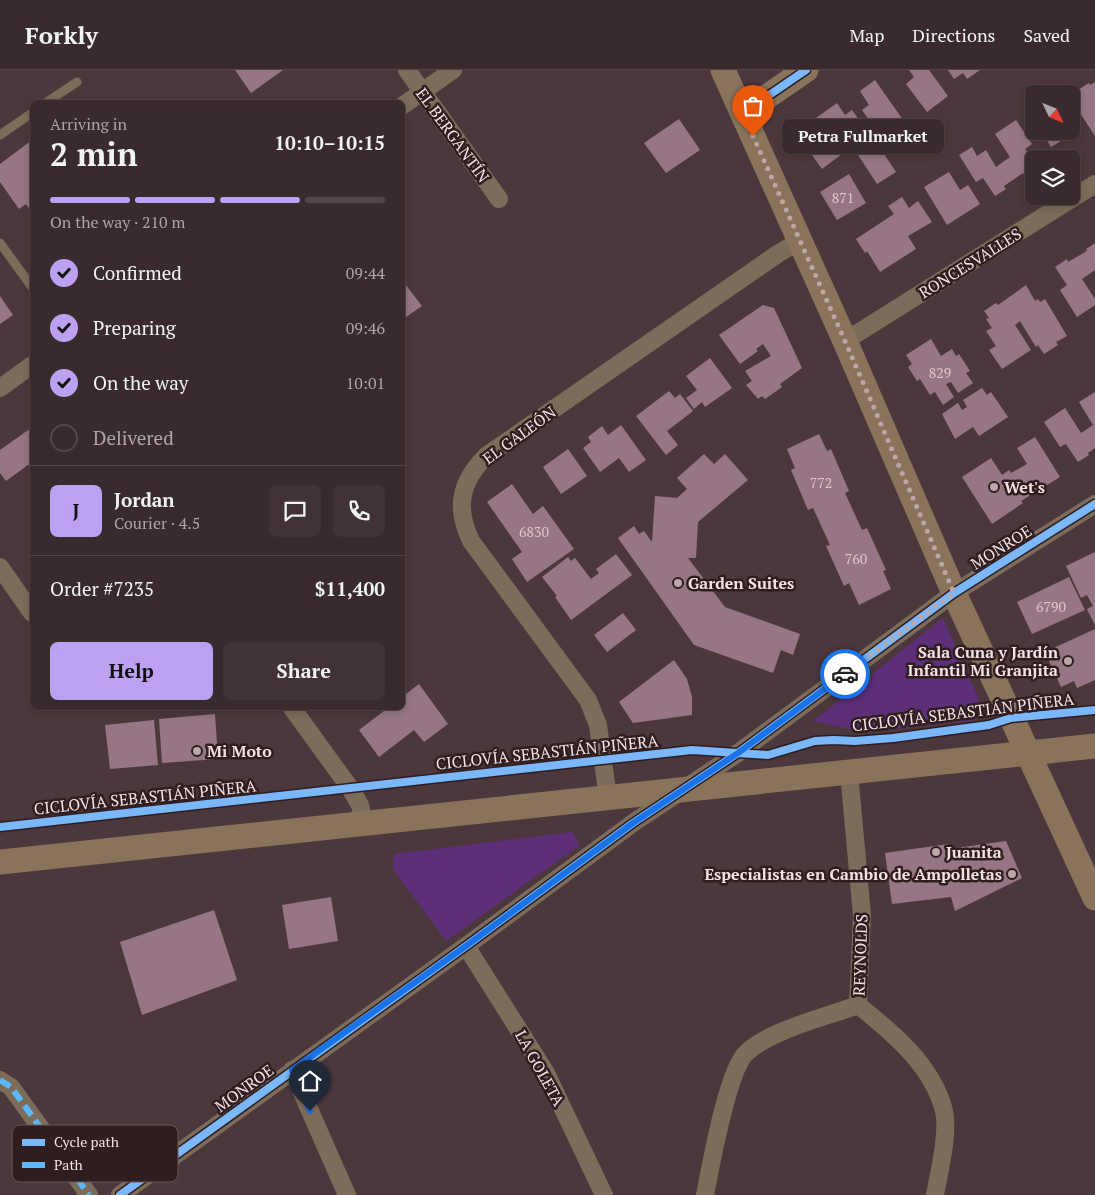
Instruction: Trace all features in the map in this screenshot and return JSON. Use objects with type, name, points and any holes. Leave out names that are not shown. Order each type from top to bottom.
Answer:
[{"type":"main road","points":[[723,70],[845,341],[954,593],[1095,898]]},
{"type":"main road","points":[[743,113],[806,70]]},
{"type":"main road","points":[[0,862],[1095,746]]},
{"type":"street","name":"EL BERGANTÍN","points":[[407,70],[499,199]]},
{"type":"street","points":[[405,104],[453,70]]},
{"type":"street","name":"RONCESVALLES","points":[[845,341],[1095,184]]},
{"type":"street","name":"EL GALEÓN","points":[[608,798],[598,725],[588,700],[471,541],[465,528],[462,514],[462,500],[465,487],[471,474],[486,456],[779,253],[800,241]]},
{"type":"street","points":[[0,388],[30,367]]},
{"type":"street","name":"MONROE","points":[[178,1153],[466,946],[633,823],[738,753],[954,593],[1095,504]]},
{"type":"street","points":[[0,567],[30,610]]},
{"type":"street","points":[[293,710],[350,788],[360,805],[364,823]]},
{"type":"street","name":"REYNOLDS","points":[[849,772],[862,915],[858,1006],[888,1030],[922,1066],[935,1088],[944,1112],[944,1137],[935,1195]]},
{"type":"street","name":"LA GOLETA","points":[[466,946],[546,1073],[604,1195]]},
{"type":"street","points":[[705,1195],[728,1091],[735,1070],[745,1054],[776,1034],[858,1006]]},
{"type":"street","points":[[292,1070],[347,1195]]},
{"type":"street","points":[[0,1080],[11,1087],[38,1125]]},
{"type":"street","points":[[80,1182],[89,1195]]},
{"type":"street","name":"MONROE","points":[[120,1195],[138,1182]]},
{"type":"lane","points":[[50,100],[77,82]]},
{"type":"lane","points":[[0,135],[30,114]]},
{"type":"lane","points":[[0,243],[30,284]]},
{"type":"shaded area","points":[[943,618],[981,704],[976,720],[865,732],[813,721]]},
{"type":"shaded area","points":[[572,832],[580,845],[446,941],[393,869],[394,854]]},
{"type":"building","points":[[235,70],[283,70],[251,93]]},
{"type":"building","points":[[909,70],[929,70],[948,96],[927,112],[906,84],[914,77]]},
{"type":"building","points":[[948,70],[980,70],[967,79],[963,73],[954,79]]},
{"type":"building","points":[[875,80],[908,127],[885,143],[862,110],[869,105],[860,91]]},
{"type":"building","points":[[1095,82],[1095,136],[1080,113],[1080,88],[1089,83],[1090,85]]},
{"type":"building","points":[[837,103],[845,115],[852,110],[871,137],[852,150],[850,148],[822,169],[804,144],[807,142],[798,131]],"holes":[[[832,133],[836,139],[829,144],[825,138]]]},
{"type":"building","points":[[679,119],[700,150],[666,173],[644,143]]},
{"type":"building","points":[[1016,120],[1025,134],[1025,140],[1029,140],[1032,144],[1025,149],[1025,176],[1023,173],[1004,186],[1006,189],[995,196],[983,178],[976,182],[959,155],[972,147],[977,156],[986,150],[996,167],[1010,157],[995,134]]},
{"type":"building","points":[[1047,140],[1062,140],[1051,147]]},
{"type":"building","points":[[30,142],[30,210],[26,204],[19,209],[0,182],[0,164]]},
{"type":"building","points":[[876,142],[896,172],[877,184],[858,155]]},
{"type":"building","points":[[949,172],[960,190],[968,185],[980,204],[947,225],[924,187]]},
{"type":"building","points":[[849,174],[866,203],[837,220],[820,192]]},
{"type":"building","points":[[902,197],[909,208],[918,201],[932,222],[908,236],[916,249],[880,272],[867,251],[865,253],[856,239],[894,214],[888,206]]},
{"type":"building","points":[[1095,243],[1095,270],[1082,279],[1095,299],[1095,305],[1077,317],[1060,290],[1067,285],[1055,267],[1067,259],[1068,262],[1087,251],[1086,249]]},
{"type":"building","points":[[405,284],[422,306],[405,318]]},
{"type":"building","points":[[1026,285],[1035,301],[1038,299],[1040,302],[1045,299],[1067,336],[1056,342],[1058,345],[1044,354],[1038,345],[1036,347],[1020,321],[1015,325],[1031,350],[1002,369],[989,350],[996,346],[986,331],[992,328],[986,319],[989,318],[984,311],[996,303],[998,305]]},
{"type":"building","points":[[0,296],[13,315],[0,324]]},
{"type":"building","points":[[763,305],[774,308],[802,368],[780,384],[782,387],[765,399],[762,396],[758,399],[746,385],[752,381],[745,371],[771,356],[763,344],[756,349],[758,351],[740,364],[719,335]]},
{"type":"building","points":[[931,339],[941,356],[952,349],[956,356],[959,354],[970,371],[966,373],[973,383],[958,393],[951,382],[946,384],[954,397],[943,405],[935,392],[930,395],[920,379],[917,381],[908,367],[912,364],[906,355]]},
{"type":"building","points":[[710,358],[732,388],[705,407],[702,402],[694,409],[686,398],[697,390],[686,376]]},
{"type":"building","points":[[982,388],[987,395],[991,392],[1008,417],[979,436],[973,427],[955,439],[942,414],[958,403],[962,410],[967,407],[963,400]]},
{"type":"building","points":[[669,391],[675,398],[680,394],[693,411],[667,431],[678,445],[666,455],[636,416]]},
{"type":"building","points":[[1095,392],[1095,448],[1088,453],[1089,455],[1078,462],[1066,444],[1060,447],[1044,422],[1065,408],[1081,433],[1093,425],[1079,402]]},
{"type":"building","points":[[621,425],[646,460],[629,472],[619,458],[600,472],[583,448],[591,442],[588,437],[602,426],[608,435]]},
{"type":"building","points":[[30,429],[30,468],[28,465],[6,481],[0,473],[0,450]]},
{"type":"building","points":[[819,434],[827,451],[831,449],[849,491],[845,493],[862,530],[867,528],[886,570],[883,571],[891,589],[859,605],[849,583],[844,586],[826,546],[830,545],[813,508],[808,510],[791,470],[795,468],[787,449]]},
{"type":"building","points":[[1035,437],[1060,477],[1021,501],[1023,503],[992,524],[962,477],[991,458],[1002,475],[1009,470],[1011,473],[1027,464],[1017,448]]},
{"type":"building","points":[[568,449],[587,476],[561,494],[543,467]]},
{"type":"building","name":"Garden Suites","points":[[704,454],[714,464],[725,454],[748,480],[698,522],[696,558],[688,558],[725,607],[800,634],[793,655],[781,650],[773,673],[694,645],[618,538],[634,526],[639,534],[644,531],[652,542],[655,496],[677,498],[687,489],[677,478]]},
{"type":"building","points":[[512,484],[533,514],[543,506],[574,549],[527,582],[512,559],[522,552],[487,502]]},
{"type":"building","points":[[1095,552],[1095,625],[1087,609],[1093,606],[1087,595],[1081,598],[1066,566]]},
{"type":"building","points":[[616,554],[632,575],[571,620],[555,597],[557,596],[542,577],[568,557],[571,561],[575,558],[591,579],[599,573],[596,569]]},
{"type":"building","points":[[1069,577],[1085,610],[1032,634],[1017,602]]},
{"type":"building","points":[[623,613],[636,630],[607,652],[594,635]]},
{"type":"building","points":[[1095,629],[1095,680],[1077,688],[1074,681],[1061,687],[1045,652]]},
{"type":"building","points":[[674,660],[687,679],[692,697],[692,715],[633,723],[619,702]]},
{"type":"building","points":[[419,684],[448,724],[424,742],[414,730],[379,757],[359,730],[385,710],[405,710],[405,695]]},
{"type":"building","points":[[215,714],[218,759],[162,763],[159,719]]},
{"type":"building","points":[[154,720],[158,765],[110,769],[105,725]]},
{"type":"building","points":[[1006,841],[1022,878],[955,911],[951,897],[892,904],[885,853],[948,844],[949,849]]},
{"type":"building","points":[[331,897],[338,941],[289,949],[282,905]]},
{"type":"building","points":[[214,910],[237,980],[142,1015],[120,942]]},
{"type":"marked path","points":[[0,1080],[11,1087],[38,1125]]},
{"type":"marked path","points":[[80,1182],[89,1195]]},
{"type":"cycle path","points":[[743,113],[806,70]]},
{"type":"cycle path","points":[[178,1153],[633,823],[738,753],[954,593],[1095,504]]},
{"type":"cycle path","name":"CICLOVÍA SEBASTIÁN PIÑERA","points":[[0,827],[692,750],[768,755],[815,741],[855,741],[893,738],[989,725],[1011,718],[1095,710]]},
{"type":"cycle path","points":[[120,1195],[138,1182]]},
{"type":"way so far","points":[[753,136],[845,341],[954,593],[845,674]]},
{"type":"place","name":"Petra Fullmarket","points":[[753,136]]},
{"type":"place","name":"Wet's","points":[[994,487]]},
{"type":"place","name":"Garden Suites","points":[[678,583]]},
{"type":"place","name":"Sala Cuna y Jardín Infantil Mi Granjita","points":[[1068,661]]},
{"type":"place","name":"Mi Moto","points":[[197,751]]},
{"type":"place","name":"Juanita","points":[[936,852]]},
{"type":"place","name":"Especialistas en Cambio de Ampolletas","points":[[1012,874]]},
{"type":"route","points":[[310,1111],[292,1070],[466,946],[633,823],[738,753],[845,674]]}]
